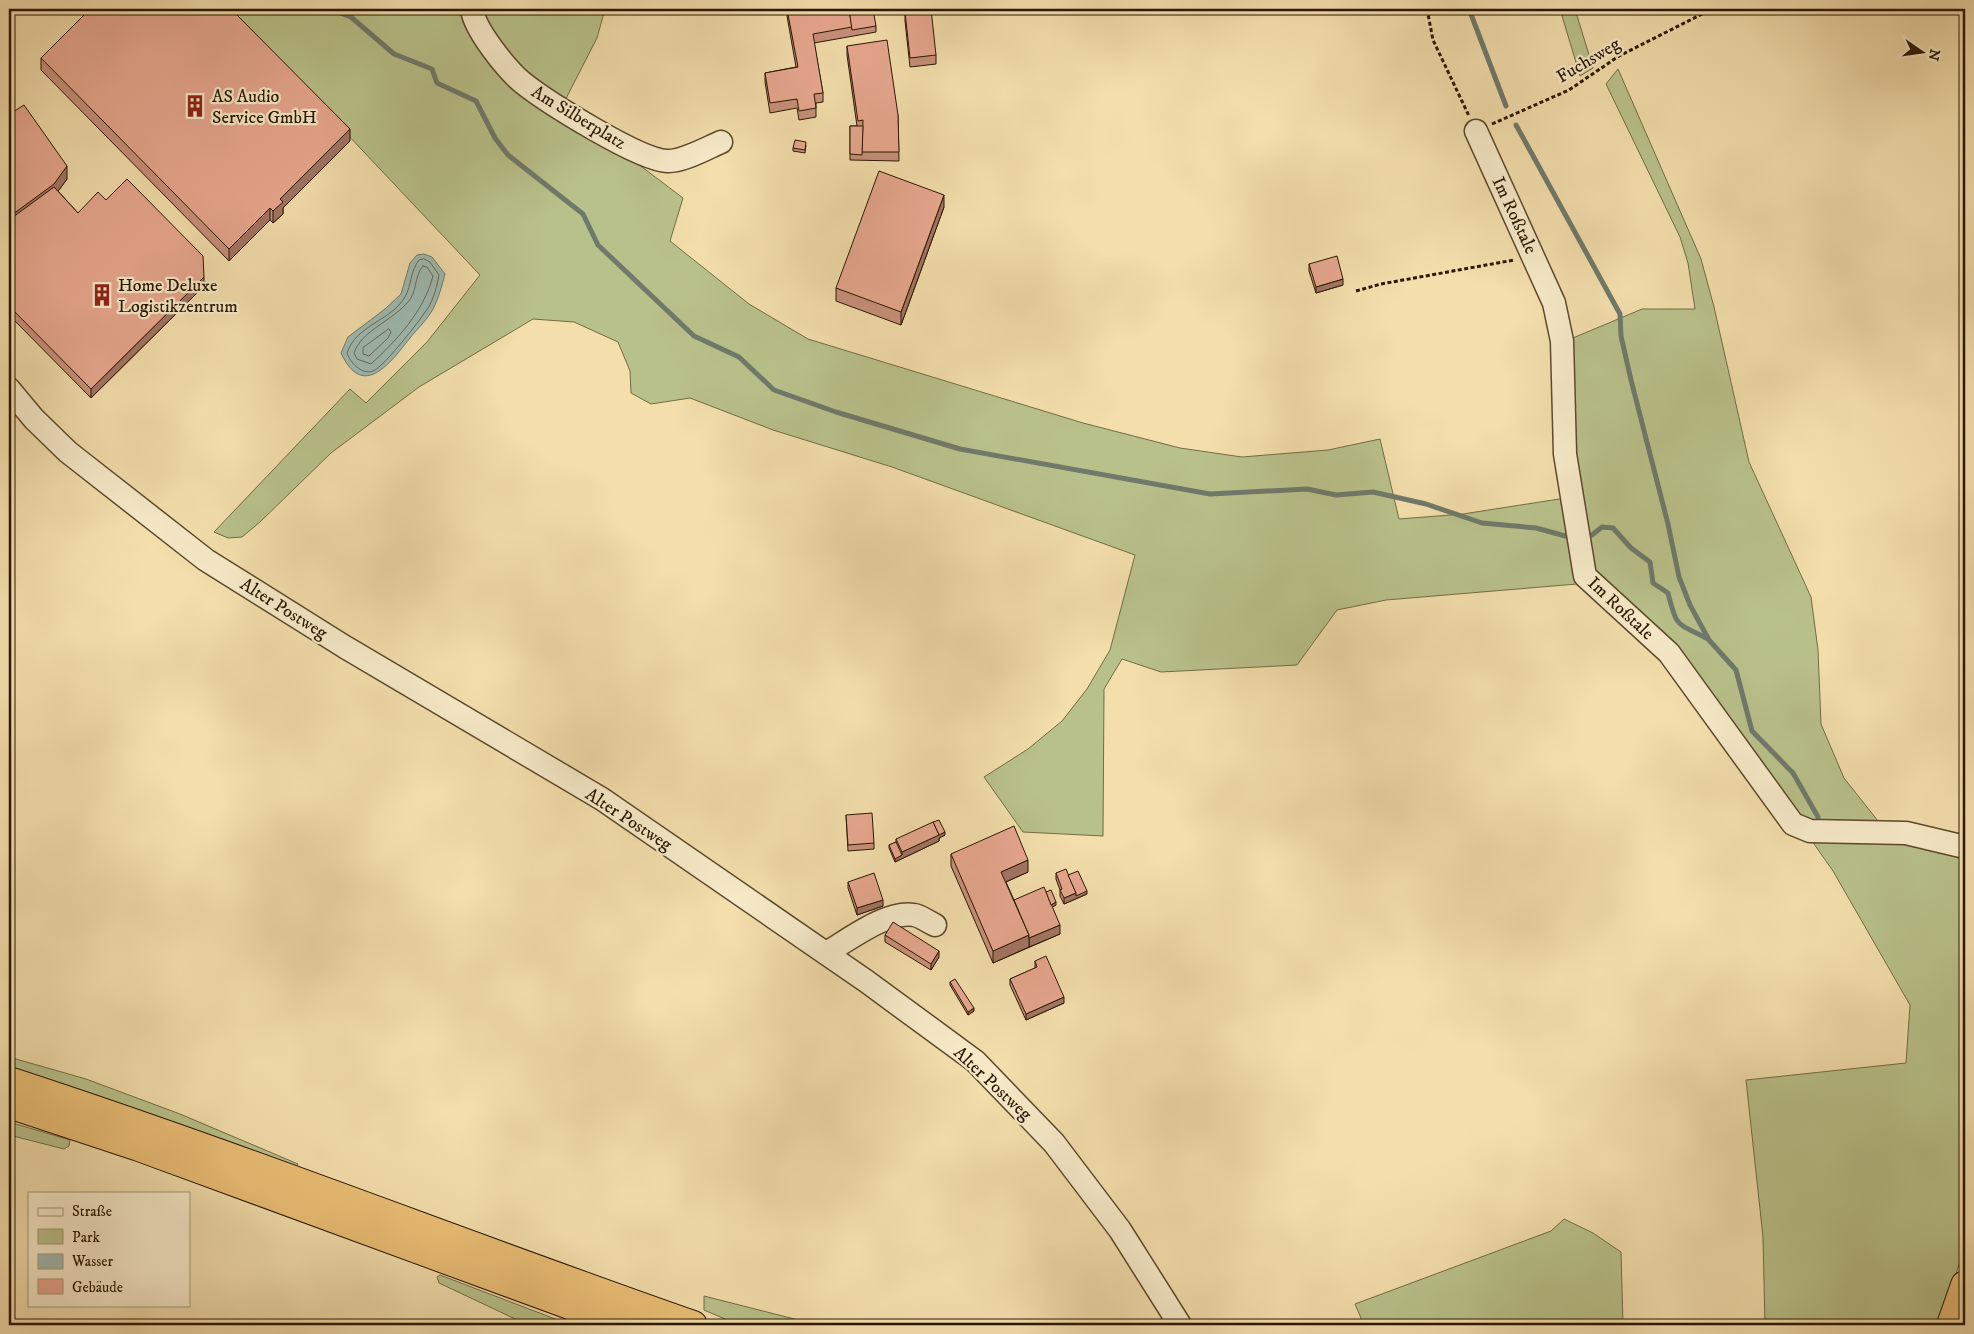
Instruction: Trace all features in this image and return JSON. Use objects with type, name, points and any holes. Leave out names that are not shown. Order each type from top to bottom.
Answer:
[{"type":"highway","points":[[9,1080],[142,1124],[303,1181],[693,1325]]},
{"type":"highway","points":[[9,1104],[148,1150],[624,1325]]},
{"type":"highway","points":[[1951,1325],[1965,1285]]},
{"type":"street","name":"Am Silberplatz","points":[[472,9],[473,17],[492,47],[522,82],[565,112],[643,154],[667,161],[694,154],[721,142]]},
{"type":"street","name":"Im Roßtale","points":[[1476,131],[1554,303],[1562,341],[1565,454],[1585,576],[1670,652],[1793,824],[1810,831],[1906,833],[1965,847]]},
{"type":"street","name":"Alter Postweg","points":[[9,390],[68,452],[206,560],[345,647],[602,799],[826,953],[975,1062],[1054,1143],[1120,1230],[1180,1325]]},
{"type":"street","points":[[826,953],[872,926],[899,914],[916,915],[935,925]]},
{"type":"path","points":[[1427,9],[1432,40],[1476,131]]},
{"type":"path","name":"Fuchsweg","points":[[1476,131],[1569,90],[1619,56],[1712,9]]},
{"type":"path","points":[[1356,291],[1381,284],[1534,256]]},
{"type":"green space","points":[[229,9],[605,9],[597,38],[557,116],[634,161],[683,198],[670,241],[749,304],[808,339],[1083,423],[1180,448],[1242,457],[1328,450],[1380,439],[1399,519],[1463,514],[1572,497],[1561,343],[1642,309],[1695,309],[1688,263],[1680,237],[1606,84],[1618,69],[1701,259],[1714,307],[1749,462],[1811,597],[1818,650],[1821,724],[1844,778],[1878,821],[1905,840],[1965,856],[1965,1245],[1940,1325],[1765,1325],[1763,1237],[1746,1080],[1906,1063],[1910,1005],[1833,871],[1793,814],[1667,653],[1589,583],[1386,600],[1337,610],[1297,665],[1161,672],[1122,659],[1104,689],[1103,836],[1023,832],[984,777],[1028,749],[1062,721],[1087,689],[1110,650],[1135,555],[892,467],[773,430],[690,398],[651,404],[631,393],[630,371],[618,342],[574,322],[533,319],[419,387],[331,453],[242,537],[228,538],[214,532],[350,389],[366,403],[427,342],[480,275]]},
{"type":"green space","points":[[1560,9],[1575,9],[1593,68],[1580,76]]},
{"type":"green space","points":[[9,1057],[86,1079],[180,1114],[298,1164],[295,1168],[9,1071]]},
{"type":"green space","points":[[9,1122],[70,1140],[69,1146],[64,1149],[9,1135]]},
{"type":"green space","points":[[1564,1219],[1593,1233],[1621,1252],[1623,1325],[1364,1325],[1355,1304],[1551,1231]]},
{"type":"green space","points":[[440,1275],[571,1325],[528,1325],[439,1283],[437,1277]]},
{"type":"green space","points":[[704,1296],[818,1325],[739,1325],[704,1310]]},
{"type":"water","points":[[424,254],[432,257],[445,274],[432,311],[386,366],[377,373],[367,376],[358,374],[350,367],[341,353],[348,337],[385,309],[401,294],[410,263],[417,255]]},
{"type":"building","name":"AS Audio Service GmbH","points":[[90,9],[231,9],[350,129],[280,199],[283,202],[273,211],[270,208],[229,249],[41,58]]},
{"type":"building","points":[[787,9],[849,9],[852,27],[813,34],[823,93],[814,94],[816,108],[799,111],[797,99],[770,103],[765,73],[798,67]]},
{"type":"building","points":[[849,9],[873,9],[876,26],[852,30]]},
{"type":"building","points":[[931,9],[936,55],[910,58],[905,12]]},
{"type":"building","points":[[887,40],[898,115],[899,152],[862,152],[863,120],[858,121],[847,46]]},
{"type":"building","points":[[24,105],[67,166],[54,184],[9,217],[9,106],[13,112]]},
{"type":"building","points":[[850,126],[863,126],[862,155],[850,154]]},
{"type":"building","points":[[795,140],[806,142],[805,150],[793,148]]},
{"type":"building","points":[[879,171],[944,195],[901,312],[836,288]]},
{"type":"building","name":"Home Deluxe Logistikzentrum","points":[[127,179],[203,256],[204,277],[91,389],[9,306],[9,220],[54,187],[78,213],[98,192],[106,200]]},
{"type":"building","points":[[1337,256],[1343,279],[1316,287],[1309,264]]},
{"type":"building","points":[[872,813],[874,843],[848,845],[846,815]]},
{"type":"building","points":[[939,820],[945,832],[939,835],[933,822]]},
{"type":"building","points":[[933,822],[939,835],[902,852],[896,839]]},
{"type":"building","points":[[1014,826],[1028,860],[1001,872],[1029,935],[993,951],[951,854]]},
{"type":"building","points":[[896,842],[902,855],[895,859],[889,845]]},
{"type":"building","points":[[1066,869],[1076,893],[1064,898],[1056,873]]},
{"type":"building","points":[[1078,871],[1087,891],[1076,896],[1068,875]]},
{"type":"building","points":[[874,873],[883,900],[857,908],[848,882]]},
{"type":"building","points":[[1044,887],[1060,925],[1029,938],[1014,900]]},
{"type":"building","points":[[1051,890],[1056,902],[1051,905],[1046,892]]},
{"type":"building","points":[[893,922],[939,951],[931,964],[885,935]]},
{"type":"building","points":[[1046,956],[1064,997],[1026,1014],[1010,979],[1037,967],[1035,961]]},
{"type":"building","points":[[955,979],[974,1008],[968,1012],[950,982]]},
{"type":"waterway","points":[[329,9],[351,17],[394,54],[432,69],[437,83],[476,101],[495,138],[508,155],[583,214],[598,245],[694,336],[739,357],[774,390],[836,412],[960,449],[1210,494],[1307,489],[1336,495],[1373,492],[1426,504],[1482,523],[1536,528],[1569,537]]},
{"type":"waterway","points":[[1469,9],[1506,106]]},
{"type":"waterway","points":[[1516,125],[1620,314],[1621,336],[1631,380],[1668,524],[1679,577],[1690,605],[1709,640],[1736,670],[1752,731],[1793,773],[1818,817]]},
{"type":"waterway","points":[[1592,535],[1602,527],[1613,528],[1631,548],[1650,562],[1653,583],[1668,593],[1679,623],[1708,639]]},
{"type":"place","name":"AS Audio Service GmbH","points":[[195,106]]},
{"type":"place","name":"Home Deluxe Logistikzentrum","points":[[102,295]]}]
